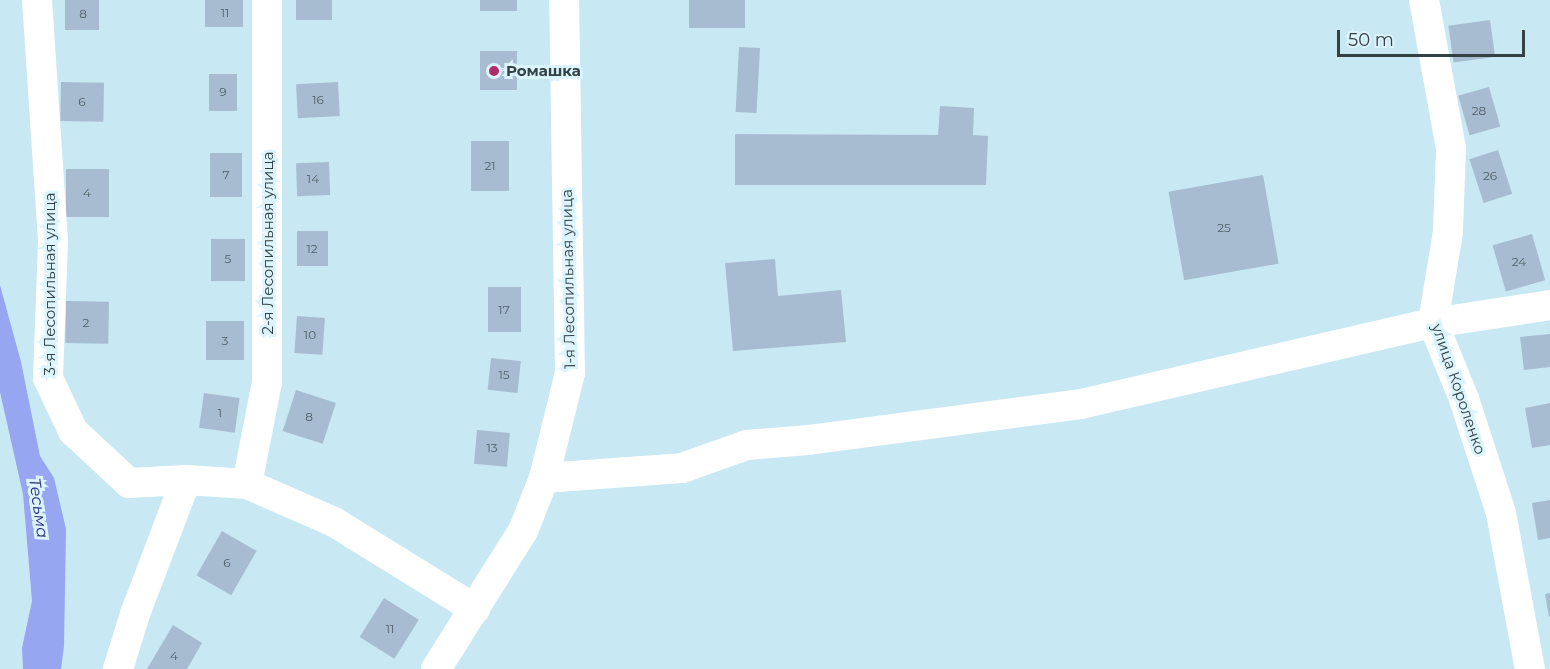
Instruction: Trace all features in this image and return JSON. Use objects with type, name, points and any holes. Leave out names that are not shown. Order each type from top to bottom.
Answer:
[{"type":"street","name":"3-я Лесопильная улица","points":[[37,0],[53,241],[48,378],[73,431],[129,483],[186,480],[247,484],[334,522],[475,609]]},
{"type":"street","name":"2-я Лесопильная улица","points":[[247,484],[267,382],[267,0]]},
{"type":"street","name":"1-я Лесопильная улица","points":[[436,669],[524,531],[544,478],[570,373],[564,0]]},
{"type":"street","name":"улица Короленко","points":[[1424,0],[1451,149],[1448,232],[1433,322],[1464,399],[1501,513],[1530,669]]},
{"type":"street","points":[[544,478],[681,468],[747,445],[808,440],[1082,404],[1433,322],[1550,305]]},
{"type":"street","points":[[118,669],[135,614],[186,480]]},
{"type":"water","name":"Тесьма","points":[[0,285],[21,362],[40,456],[54,478],[66,529],[64,646],[61,669],[23,669],[22,648],[32,601],[23,494],[0,392]]},
{"type":"building","points":[[65,0],[99,0],[99,30],[65,30]]},
{"type":"building","points":[[205,0],[243,0],[243,27],[205,27]]},
{"type":"building","points":[[296,0],[332,0],[332,20],[296,20]]},
{"type":"building","points":[[480,0],[517,0],[517,11],[480,11]]},
{"type":"building","points":[[689,0],[745,0],[745,28],[689,28]]},
{"type":"building","points":[[1490,20],[1495,57],[1454,62],[1448,26]]},
{"type":"building","points":[[739,47],[760,48],[757,113],[736,112]]},
{"type":"building","points":[[480,51],[517,51],[517,90],[480,90]]},
{"type":"building","points":[[209,74],[237,74],[237,111],[209,111]]},
{"type":"building","points":[[61,82],[104,83],[103,122],[60,121]]},
{"type":"building","points":[[338,82],[340,116],[298,118],[296,84]]},
{"type":"building","points":[[1489,87],[1500,126],[1470,135],[1458,96]]},
{"type":"building","points":[[940,106],[974,108],[973,135],[988,136],[986,185],[735,185],[735,134],[938,135]]},
{"type":"building","points":[[471,141],[509,141],[509,191],[471,191]]},
{"type":"building","points":[[1498,150],[1512,194],[1484,203],[1469,159]]},
{"type":"building","points":[[210,153],[242,153],[242,197],[210,197]]},
{"type":"building","points":[[329,162],[330,195],[297,196],[296,163]]},
{"type":"building","points":[[66,169],[109,169],[109,217],[66,217]]},
{"type":"building","points":[[1263,175],[1279,264],[1184,280],[1168,192]]},
{"type":"building","points":[[297,231],[328,231],[328,266],[297,266]]},
{"type":"building","points":[[1532,234],[1545,280],[1506,291],[1493,245]]},
{"type":"building","points":[[211,239],[245,239],[245,281],[211,281]]},
{"type":"building","points":[[775,259],[778,296],[841,290],[846,342],[733,351],[725,263]]},
{"type":"building","points":[[488,287],[521,287],[521,332],[488,332]]},
{"type":"building","points":[[66,301],[109,302],[108,344],[65,343]]},
{"type":"building","points":[[297,316],[325,318],[322,355],[294,353]]},
{"type":"building","points":[[206,321],[244,321],[244,360],[206,360]]},
{"type":"building","points":[[1550,334],[1550,367],[1524,370],[1520,337]]},
{"type":"building","points":[[491,358],[521,361],[517,393],[488,390]]},
{"type":"building","points":[[296,390],[336,403],[323,444],[283,431]]},
{"type":"building","points":[[204,393],[240,398],[235,433],[199,428]]},
{"type":"building","points":[[1550,403],[1550,445],[1532,448],[1525,408]]},
{"type":"building","points":[[477,430],[510,433],[507,467],[474,464]]},
{"type":"building","points":[[1550,500],[1550,538],[1538,540],[1532,503]]},
{"type":"building","points":[[222,531],[257,551],[231,595],[196,575]]},
{"type":"building","points":[[1550,593],[1550,616],[1549,617],[1545,594]]},
{"type":"building","points":[[384,598],[419,620],[394,659],[360,637]]},
{"type":"building","points":[[173,625],[202,643],[187,669],[147,669]]},
{"type":"place","name":"Ромашка","points":[[494,71]]}]
